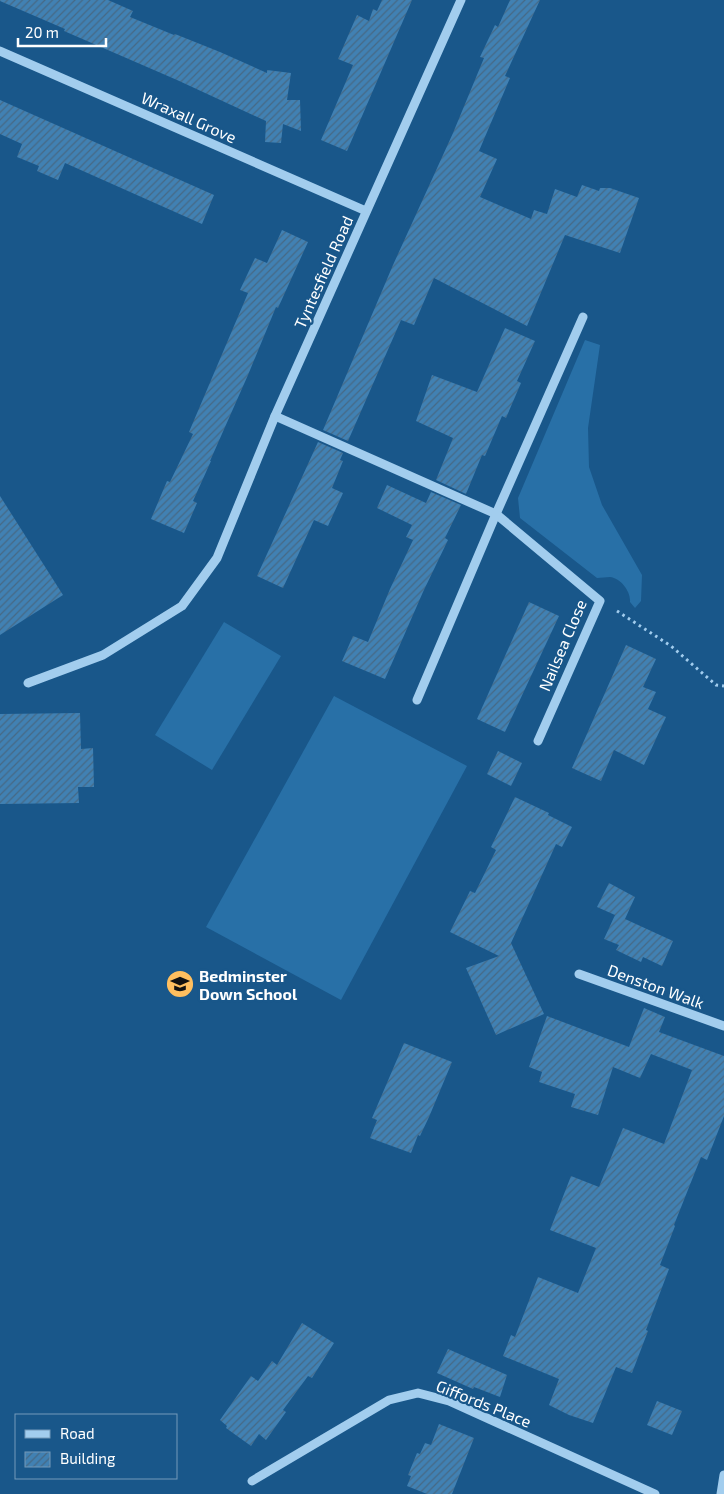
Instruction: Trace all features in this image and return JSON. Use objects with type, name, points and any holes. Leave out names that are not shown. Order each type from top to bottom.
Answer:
[{"type":"street","name":"Tyntesfield Road","points":[[28,683],[103,655],[182,606],[217,558],[275,416],[461,0]]},
{"type":"street","name":"Wraxall Grove","points":[[0,50],[366,212]]},
{"type":"street","points":[[417,700],[583,317]]},
{"type":"street","name":"Nailsea Close","points":[[275,416],[496,514],[600,601],[538,741]]},
{"type":"street","name":"Denston Walk","points":[[579,974],[724,1026]]},
{"type":"street","name":"Giffords Place","points":[[252,1480],[388,1400],[418,1393],[448,1401],[655,1494]]},
{"type":"street","points":[[721,1494],[724,1475]]},
{"type":"path","points":[[600,601],[671,646],[716,685],[724,686]]},
{"type":"shaded area","points":[[585,340],[600,345],[588,428],[589,467],[602,505],[642,575],[641,601],[635,608],[630,602],[627,590],[618,580],[610,577],[597,578],[520,518],[518,498]]},
{"type":"shaded area","points":[[224,622],[281,656],[212,770],[155,735]]},
{"type":"shaded area","points":[[334,696],[467,766],[341,1000],[206,927]]},
{"type":"building","points":[[0,0],[108,0],[133,11],[130,17],[220,52],[267,73],[267,70],[291,73],[287,100],[300,100],[301,131],[283,124],[281,143],[265,142],[266,121],[64,31],[65,29]]},
{"type":"building","points":[[382,0],[412,0],[347,151],[321,140],[353,65],[338,59],[357,15],[369,21],[373,9],[377,11]]},
{"type":"building","points":[[510,0],[540,0],[505,76],[510,78],[479,151],[497,159],[480,197],[531,219],[534,210],[547,214],[555,189],[577,197],[582,185],[599,191],[600,188],[610,188],[639,198],[620,253],[565,235],[527,326],[434,278],[414,325],[401,320],[348,441],[323,430],[393,265],[453,133],[484,58],[480,57],[495,25],[498,27]]},
{"type":"building","points":[[0,100],[214,195],[202,224],[65,163],[58,180],[37,171],[39,166],[17,157],[22,144],[0,134]]},
{"type":"building","points":[[282,230],[308,242],[278,308],[276,307],[210,461],[193,501],[197,503],[184,533],[151,519],[167,481],[170,482],[193,434],[189,432],[248,293],[240,290],[255,258],[267,263]]},
{"type":"building","points":[[505,328],[535,341],[517,381],[521,383],[506,418],[502,416],[485,456],[482,455],[466,494],[436,480],[453,438],[416,421],[432,375],[477,392]]},
{"type":"building","points":[[318,442],[343,453],[340,460],[343,461],[332,488],[343,493],[328,526],[314,520],[283,588],[257,576]]},
{"type":"building","points":[[387,485],[426,503],[431,492],[461,505],[445,538],[448,540],[385,679],[342,661],[353,636],[368,642],[413,540],[406,537],[412,525],[377,508]]},
{"type":"building","points":[[0,496],[63,595],[0,635]]},
{"type":"building","points":[[529,602],[559,616],[505,732],[477,719]]},
{"type":"building","points":[[626,645],[656,659],[643,687],[656,692],[648,709],[666,717],[644,765],[614,750],[601,781],[572,768]]},
{"type":"building","points":[[80,713],[81,749],[93,748],[94,787],[78,787],[79,803],[0,804],[0,714]]},
{"type":"building","points":[[498,751],[522,763],[511,786],[487,774]]},
{"type":"building","points":[[515,797],[549,813],[548,815],[572,827],[562,847],[556,844],[511,943],[544,1014],[496,1035],[466,968],[499,956],[450,932],[470,891],[475,893],[496,850],[491,847]]},
{"type":"building","points":[[609,883],[635,897],[625,919],[673,941],[662,966],[643,957],[641,962],[616,950],[619,945],[604,939],[615,915],[597,907]]},
{"type":"building","points":[[644,1008],[665,1017],[659,1032],[724,1056],[724,1116],[707,1160],[701,1157],[674,1225],[660,1265],[669,1269],[632,1373],[616,1367],[593,1423],[569,1415],[549,1405],[559,1379],[503,1356],[511,1335],[515,1337],[538,1277],[578,1293],[596,1248],[550,1230],[571,1176],[599,1187],[623,1128],[664,1144],[692,1070],[651,1054],[640,1078],[613,1067],[598,1115],[571,1107],[575,1094],[539,1082],[542,1072],[529,1067],[547,1016],[629,1047]]},
{"type":"building","points":[[404,1043],[452,1062],[429,1117],[420,1136],[418,1135],[411,1153],[370,1138],[377,1120],[372,1118]]},
{"type":"building","points":[[302,1323],[334,1343],[312,1378],[308,1376],[283,1410],[286,1412],[266,1440],[259,1434],[251,1446],[226,1428],[227,1426],[220,1420],[251,1376],[258,1381],[272,1361],[277,1365]]},
{"type":"building","points":[[448,1349],[507,1375],[500,1397],[474,1387],[473,1389],[437,1373]]},
{"type":"building","points":[[657,1401],[682,1411],[672,1435],[647,1425]]},
{"type":"building","points":[[439,1424],[474,1438],[452,1494],[427,1494],[407,1486],[411,1476],[408,1475],[417,1453],[420,1454],[425,1443],[431,1445]]},
{"type":"place","name":"Bedminster Down School","points":[[180,984]]}]
